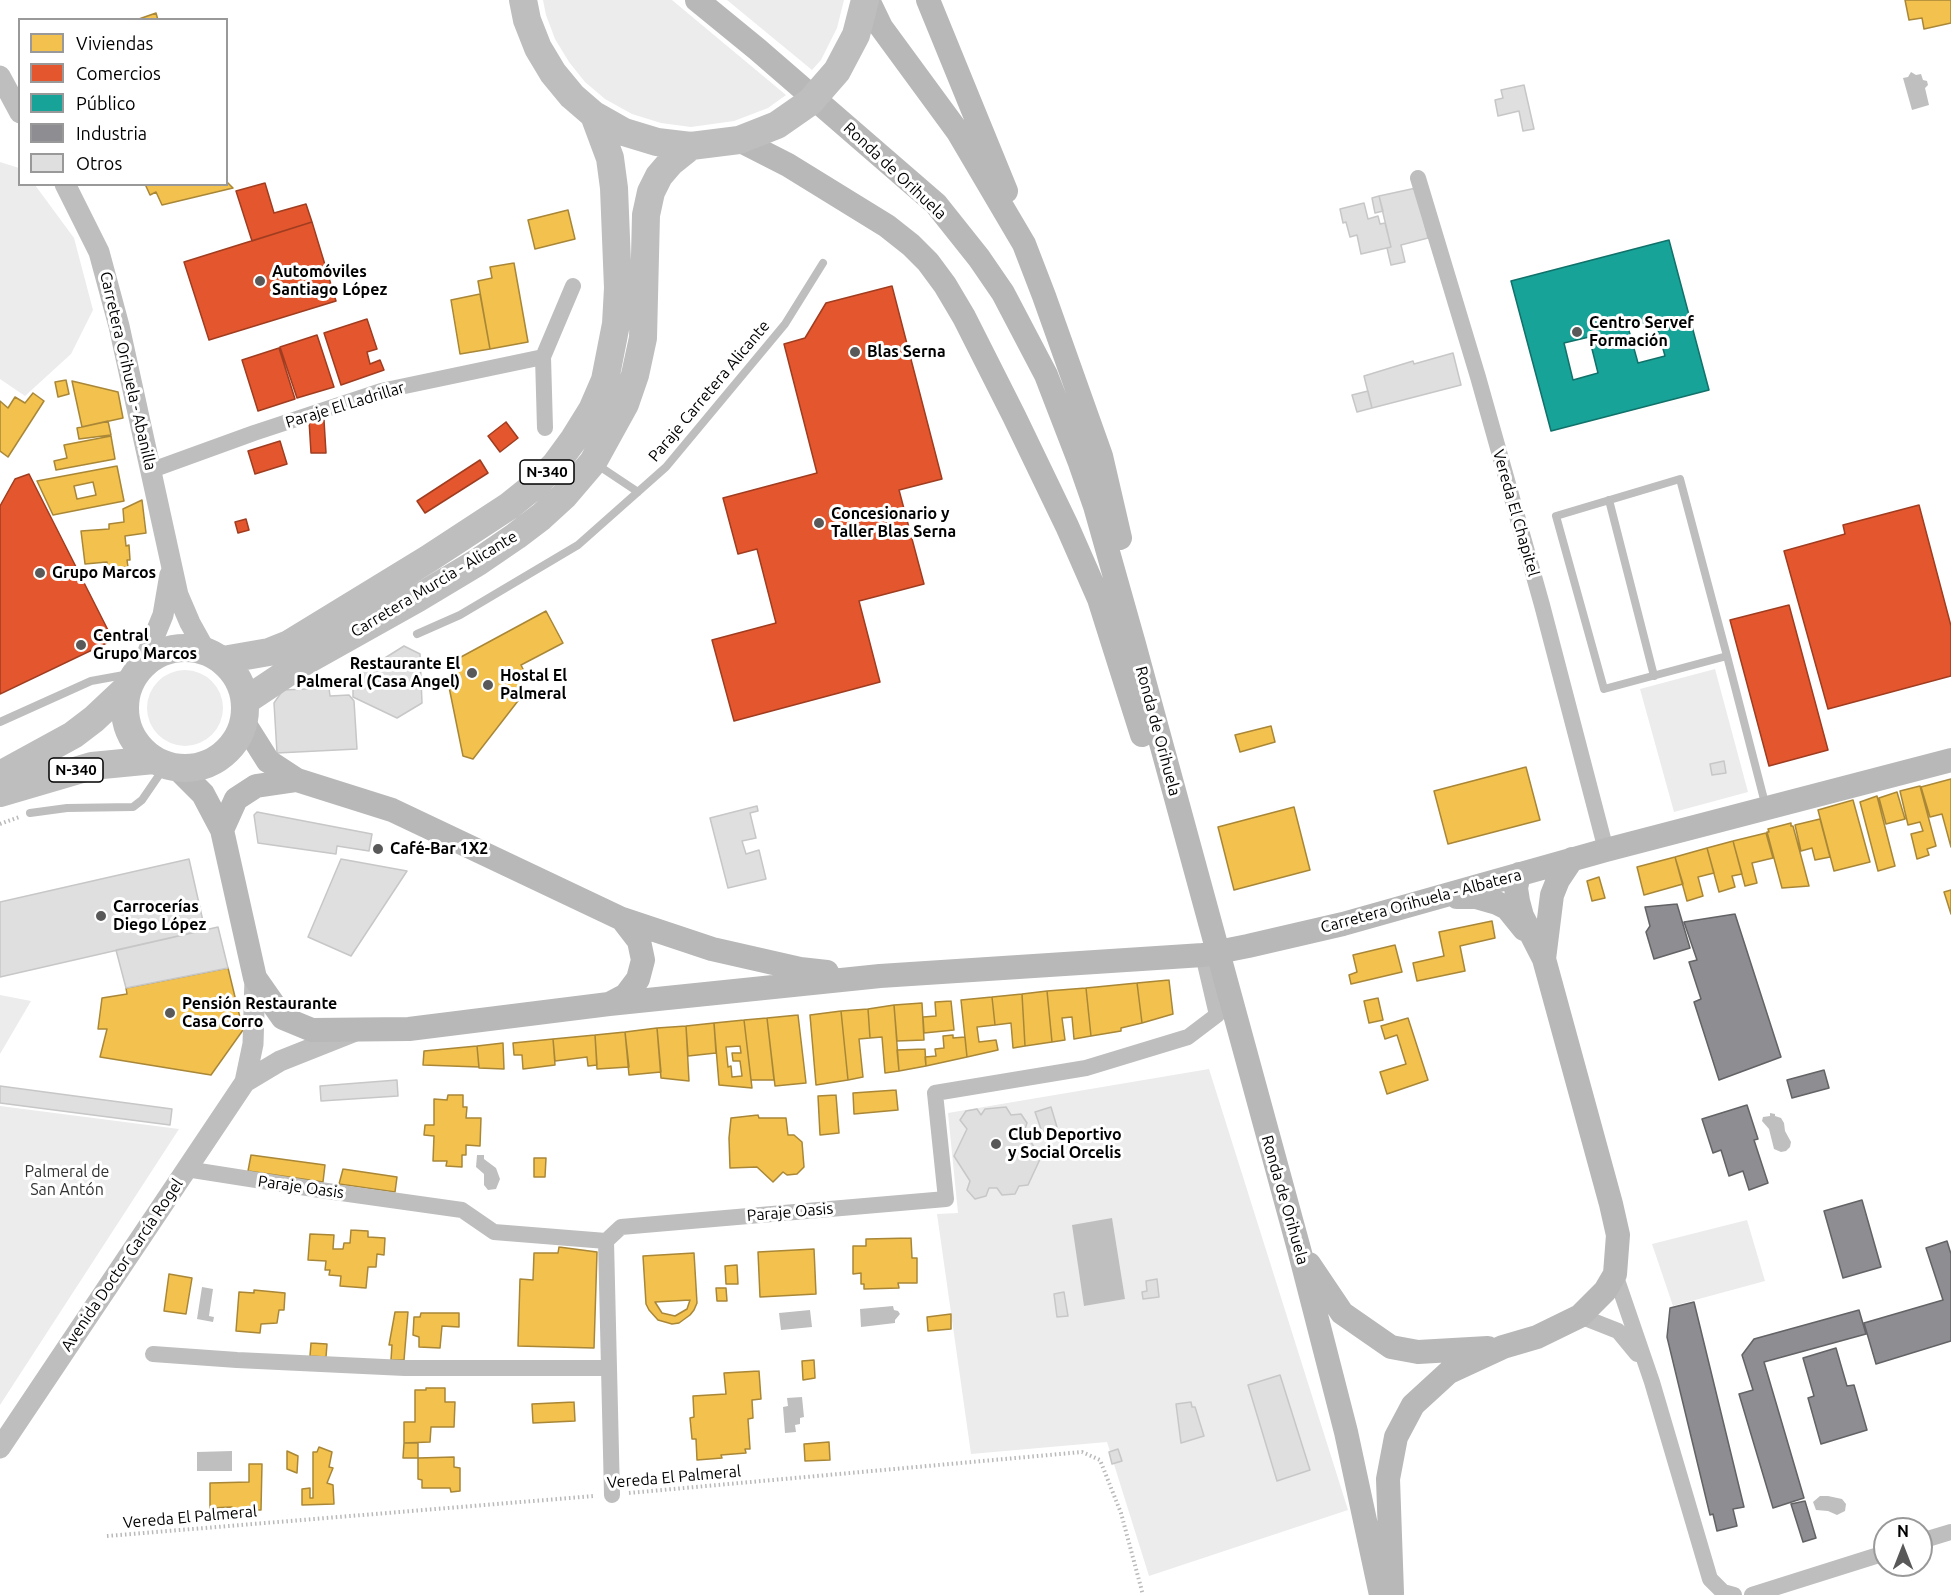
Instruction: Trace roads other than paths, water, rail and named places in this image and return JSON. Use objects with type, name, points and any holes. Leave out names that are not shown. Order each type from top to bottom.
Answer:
[{"type":"highway","name":"N-340","points":[[523,0],[527,20],[538,48],[552,73],[572,96],[594,115],[624,132],[657,142],[691,146],[739,140],[777,125],[810,102],[837,71],[856,35],[866,0]]},
{"type":"highway","name":"Carretera Murcia - Alicante","points":[[214,655],[268,652],[289,644],[428,559],[509,506],[555,465],[574,439],[592,410],[605,380],[616,324],[617,223],[613,178],[610,158],[594,115]]},
{"type":"highway","name":"Carretera Murcia - Alicante","points":[[244,712],[302,663],[478,562],[541,517],[564,496],[593,462],[625,404],[644,338],[646,215],[651,192],[671,162],[691,146]]},
{"type":"highway","name":"N-340","points":[[0,775],[73,735],[94,719],[157,654],[172,648],[189,647],[214,655]]},
{"type":"highway","points":[[214,655],[234,672],[241,685],[244,712]]},
{"type":"highway","points":[[135,675],[124,704],[131,736],[141,749],[165,764]]},
{"type":"highway","name":"N-340","points":[[0,793],[92,766],[165,764],[199,767],[219,758],[234,743],[244,712]]},
{"type":"main road","name":"Ronda de Orihuela","points":[[697,0],[936,204],[979,258],[1003,293],[1046,375],[1095,506],[1134,644],[1299,1249],[1346,1432],[1381,1595]]},
{"type":"main road","points":[[866,0],[881,27],[958,132],[1024,244]]},
{"type":"main road","points":[[928,0],[996,163],[1101,456],[1125,560],[1134,644]]},
{"type":"main road","points":[[739,140],[788,165],[887,226],[928,261],[945,285],[964,316],[1014,416],[1095,589],[1143,739],[1185,833]]},
{"type":"main road","points":[[244,712],[268,761],[297,780],[392,810],[622,919],[712,949],[801,969],[880,976]]},
{"type":"main road","name":"Carretera Orihuela - Albatera","points":[[880,976],[1203,955],[1343,924],[1606,850],[1951,760]]},
{"type":"main road","name":"Avenida Doctor García Rogel","points":[[165,764],[203,794],[222,830],[255,978],[283,1018],[312,1030],[361,1029]]},
{"type":"main road","points":[[222,830],[236,799],[256,786],[297,780]]},
{"type":"main road","points":[[1544,959],[1552,895],[1558,880],[1572,860]]},
{"type":"main road","points":[[1392,1595],[1388,1479],[1396,1437],[1413,1405],[1449,1372],[1503,1347],[1537,1337],[1580,1316],[1605,1291],[1615,1274],[1618,1235],[1544,959],[1542,911],[1531,887],[1519,874]]},
{"type":"main road","points":[[1437,898],[1486,898],[1507,908],[1517,918],[1544,959]]},
{"type":"main road","points":[[609,1004],[626,995],[638,979],[643,960],[639,941],[622,919]]},
{"type":"main road","points":[[361,1029],[409,1029],[609,1004],[880,976]]},
{"type":"main road","points":[[1299,1249],[1342,1313],[1390,1347],[1418,1352],[1503,1347]]},
{"type":"street","points":[[0,76],[18,109]]},
{"type":"street","name":"Vereda El Chapitel","points":[[1418,178],[1478,377],[1542,605],[1606,850]]},
{"type":"street","name":"Carretera Orihuela - Abanilla","points":[[65,186],[99,252],[119,326],[178,594],[186,614],[214,655]]},
{"type":"street","points":[[545,428],[543,357],[573,286]]},
{"type":"street","name":"Paraje El Ladrillar","points":[[152,470],[254,433],[381,392],[543,357]]},
{"type":"street","name":"Carretera Orihuela - Abanilla","points":[[135,675],[163,615],[171,564]]},
{"type":"street","name":"Paraje Oasis","points":[[186,1168],[309,1189],[462,1210],[494,1232],[606,1240],[621,1227],[946,1199],[935,1093],[1086,1068],[1188,1037],[1217,1016],[1203,955]]},
{"type":"street","name":"Avenida Doctor García Rogel","points":[[0,1448],[245,1082],[253,1044],[255,978]]},
{"type":"street","name":"Avenida Doctor García Rogel","points":[[245,1082],[280,1061],[361,1029]]},
{"type":"street","points":[[606,1240],[612,1495]]},
{"type":"street","points":[[1615,1274],[1652,1382],[1710,1579],[1723,1592],[1734,1595]]},
{"type":"street","points":[[1580,1316],[1618,1331],[1643,1361]]},
{"type":"street","points":[[153,1354],[405,1368],[609,1368]]},
{"type":"street","points":[[1933,1538],[1951,1532]]},
{"type":"street","points":[[1752,1595],[1873,1557]]},
{"type":"lane","name":"Paraje Carretera Alicante","points":[[417,634],[460,615],[578,545],[666,467],[785,324],[823,263]]},
{"type":"lane","points":[[593,462],[638,492]]},
{"type":"lane","points":[[1727,656],[1604,689],[1556,516],[1680,479],[1727,656],[1767,807]]},
{"type":"lane","points":[[1609,500],[1654,676]]},
{"type":"lane","points":[[0,722],[91,681],[135,675]]},
{"type":"lane","points":[[30,813],[67,808],[133,807],[142,800],[165,764]]},
{"type":"place","name":"Automóviles Santiago López","points":[[260,281]]},
{"type":"place","name":"Centro Servef Formación","points":[[1577,332]]},
{"type":"place","name":"Blas Serna","points":[[855,352]]},
{"type":"place","name":"Concesionario y Taller Blas Serna","points":[[819,523]]},
{"type":"place","name":"Grupo Marcos","points":[[40,573]]},
{"type":"place","name":"Central Grupo Marcos","points":[[81,645]]},
{"type":"place","name":"Restaurante El Palmeral (Casa Angel)","points":[[472,673]]},
{"type":"place","name":"Hostal El Palmeral","points":[[488,685]]},
{"type":"place","name":"Café-Bar 1X2","points":[[378,849]]},
{"type":"place","name":"Carrocerías Diego López","points":[[101,916]]},
{"type":"place","name":"Pensión Restaurante Casa Corro","points":[[170,1013]]},
{"type":"place","name":"Club Deportivo y Social Orcelis","points":[[996,1144]]},
{"type":"park label","name":"Palmeral de San Antón","points":[[67,1181]]}]
